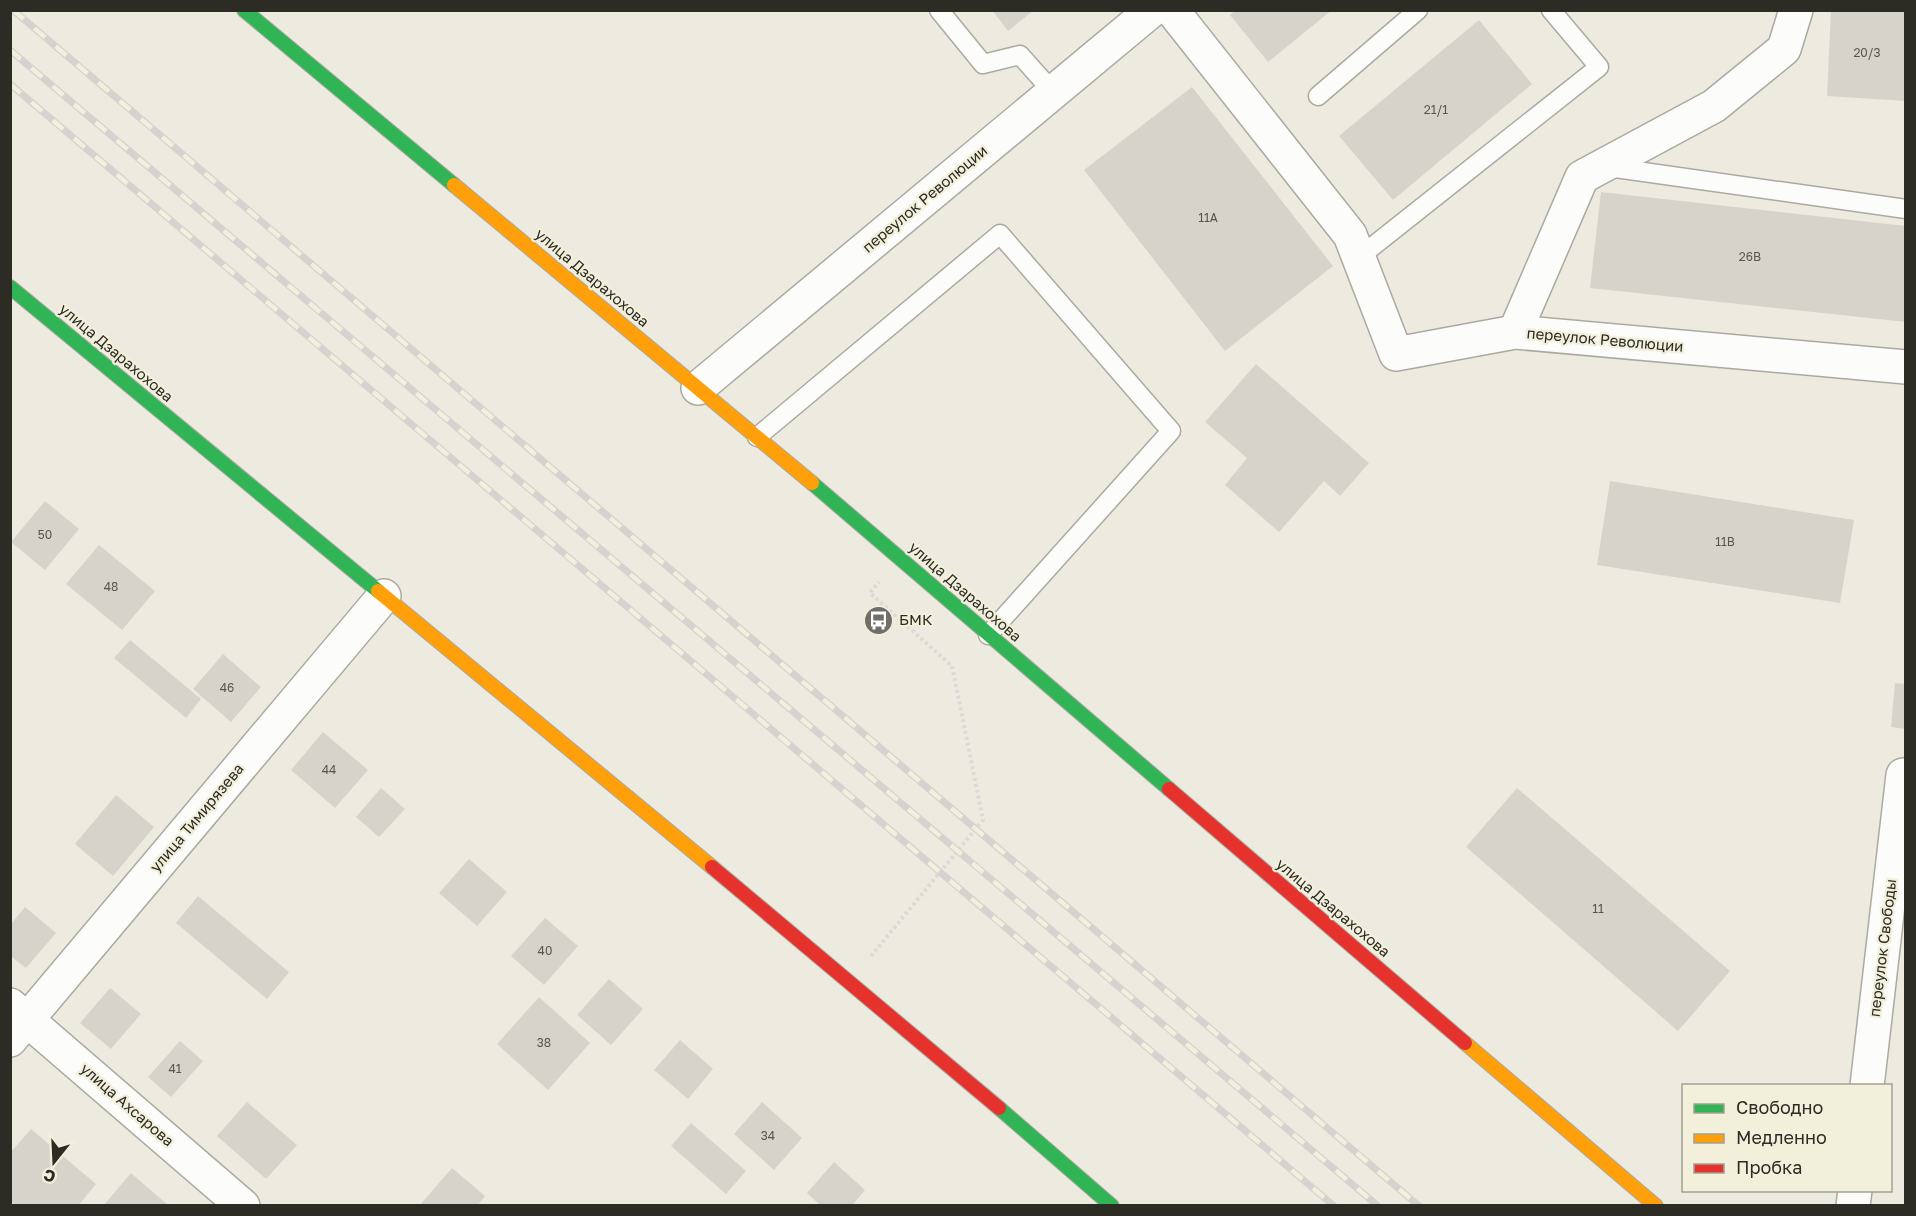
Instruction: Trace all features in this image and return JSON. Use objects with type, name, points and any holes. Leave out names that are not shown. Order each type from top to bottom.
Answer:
[{"type":"street","name":"улица Дзарахохова","points":[[244,10],[901,557],[1656,1206]]},
{"type":"street","name":"переулок Революции","points":[[698,388],[1152,10]]},
{"type":"street","name":"переулок Революции","points":[[1172,10],[1350,235],[1396,354],[1515,332],[1905,367]]},
{"type":"street","points":[[1515,332],[1582,177],[1714,106],[1784,49],[1796,10]]},
{"type":"street","name":"улица Дзарахохова","points":[[10,287],[850,982],[1112,1206]]},
{"type":"street","name":"улица Тимирязева","points":[[16,1021],[384,596]]},
{"type":"street","name":"переулок Свободы","points":[[1867,1084],[1903,775]]},
{"type":"street","name":"улица Ахсарова","points":[[16,1021],[243,1206]]},
{"type":"lane","points":[[939,10],[983,64],[1020,55],[1053,92]]},
{"type":"lane","points":[[1317,96],[1418,10]]},
{"type":"lane","points":[[1358,258],[1599,67],[1551,10]]},
{"type":"lane","points":[[1603,166],[1905,208]]},
{"type":"lane","points":[[757,437],[999,234],[1171,431],[988,634]]},
{"type":"path","points":[[850,982],[983,820],[952,666],[870,593],[901,557]]},
{"type":"building","points":[[992,10],[1034,10],[1008,31]]},
{"type":"building","points":[[1236,10],[1332,10],[1268,62],[1230,15]]},
{"type":"building","points":[[1831,10],[1906,10],[1906,101],[1827,96]]},
{"type":"building","points":[[1479,20],[1532,84],[1393,200],[1339,136]]},
{"type":"building","points":[[1192,87],[1333,266],[1225,351],[1084,170]]},
{"type":"building","points":[[1601,192],[1906,226],[1906,322],[1590,288]]},
{"type":"building","points":[[1256,364],[1369,463],[1340,496],[1324,481],[1279,532],[1225,485],[1247,458],[1205,422]]},
{"type":"building","points":[[1610,481],[1854,520],[1840,603],[1597,565]]},
{"type":"building","points":[[45,501],[79,529],[45,570],[11,542]]},
{"type":"building","points":[[99,545],[155,591],[122,630],[66,584]]},
{"type":"building","points":[[130,640],[201,699],[186,718],[114,658]]},
{"type":"building","points":[[223,654],[261,687],[231,722],[193,689]]},
{"type":"building","points":[[1895,683],[1906,684],[1906,729],[1891,727]]},
{"type":"building","points":[[323,732],[368,770],[335,808],[291,770]]},
{"type":"building","points":[[381,788],[405,809],[379,837],[356,817]]},
{"type":"building","points":[[1517,788],[1730,971],[1678,1031],[1466,847]]},
{"type":"building","points":[[116,795],[154,827],[113,876],[75,844]]},
{"type":"building","points":[[469,859],[507,892],[477,926],[439,893]]},
{"type":"building","points":[[198,896],[289,972],[267,999],[176,923]]},
{"type":"building","points":[[25,907],[56,933],[26,968],[10,956],[10,925]]},
{"type":"building","points":[[545,918],[578,946],[544,985],[511,956]]},
{"type":"building","points":[[609,979],[643,1009],[611,1045],[577,1015]]},
{"type":"building","points":[[110,988],[141,1014],[111,1049],[80,1023]]},
{"type":"building","points":[[539,997],[590,1043],[548,1090],[497,1044]]},
{"type":"building","points":[[680,1040],[713,1069],[688,1099],[654,1070]]},
{"type":"building","points":[[180,1041],[203,1061],[171,1097],[148,1077]]},
{"type":"building","points":[[247,1102],[297,1145],[266,1179],[217,1136]]},
{"type":"building","points":[[762,1102],[802,1138],[774,1170],[734,1134]]},
{"type":"building","points":[[691,1123],[746,1171],[726,1194],[671,1146]]},
{"type":"building","points":[[31,1129],[96,1184],[78,1206],[16,1206],[10,1201],[10,1153]]},
{"type":"building","points":[[834,1162],[865,1190],[852,1206],[821,1206],[807,1193]]},
{"type":"building","points":[[452,1168],[485,1196],[477,1206],[419,1206]]},
{"type":"building","points":[[131,1173],[169,1206],[103,1206]]},
{"type":"railway","points":[[13,10],[1419,1206]]},
{"type":"railway","points":[[10,50],[1378,1206]]},
{"type":"railway","points":[[10,84],[1334,1206]]},
{"type":"traffic: fast","points":[[244,10],[454,185]]},
{"type":"traffic: fast","points":[[10,287],[378,591]]},
{"type":"traffic: fast","points":[[812,483],[1169,789]]},
{"type":"traffic: fast","points":[[999,1108],[1112,1206]]},
{"type":"traffic: slow","points":[[454,185],[812,483]]},
{"type":"traffic: slow","points":[[378,591],[712,867]]},
{"type":"traffic: slow","points":[[1465,1043],[1656,1206]]},
{"type":"traffic: jam","points":[[1169,789],[1465,1043]]},
{"type":"traffic: jam","points":[[712,867],[999,1108]]},
{"type":"place","name":"БМК","points":[[878,620]]}]
